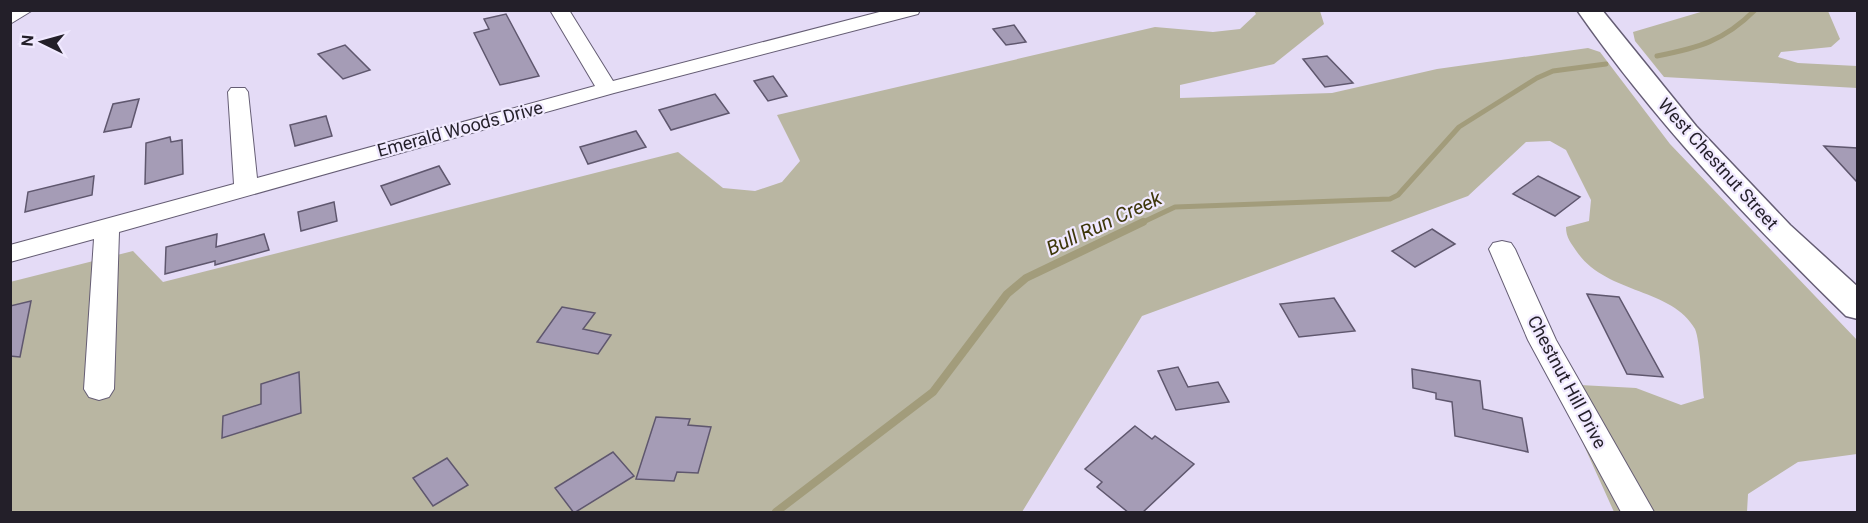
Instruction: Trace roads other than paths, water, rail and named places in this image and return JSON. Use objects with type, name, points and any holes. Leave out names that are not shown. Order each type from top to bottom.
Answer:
[{"type":"main road","name":"West Chestnut Street","points":[[1589,10],[1686,132],[1779,232],[1857,308]]},
{"type":"street","points":[[10,19],[24,10]]},
{"type":"street","points":[[559,10],[607,89]]},
{"type":"street","name":"Emerald Woods Drive","points":[[10,254],[607,89],[911,10]]},
{"type":"street","points":[[238,92],[246,187]]},
{"type":"street","points":[[99,389],[107,228]]},
{"type":"street","name":"Chestnut Hill Drive","points":[[1502,249],[1542,340],[1638,513]]},
{"type":"waterway","name":"Bull Run Creek","points":[[1657,56],[1710,42],[1744,21],[1755,10]]},
{"type":"waterway","name":"Bull Run Creek","points":[[1139,224],[1175,207],[1390,199],[1398,195],[1459,127],[1537,78],[1553,71],[1606,64]]},
{"type":"waterway","name":"Bull Run Creek","points":[[776,512],[933,392],[1007,294],[1026,278],[1143,222]]}]
